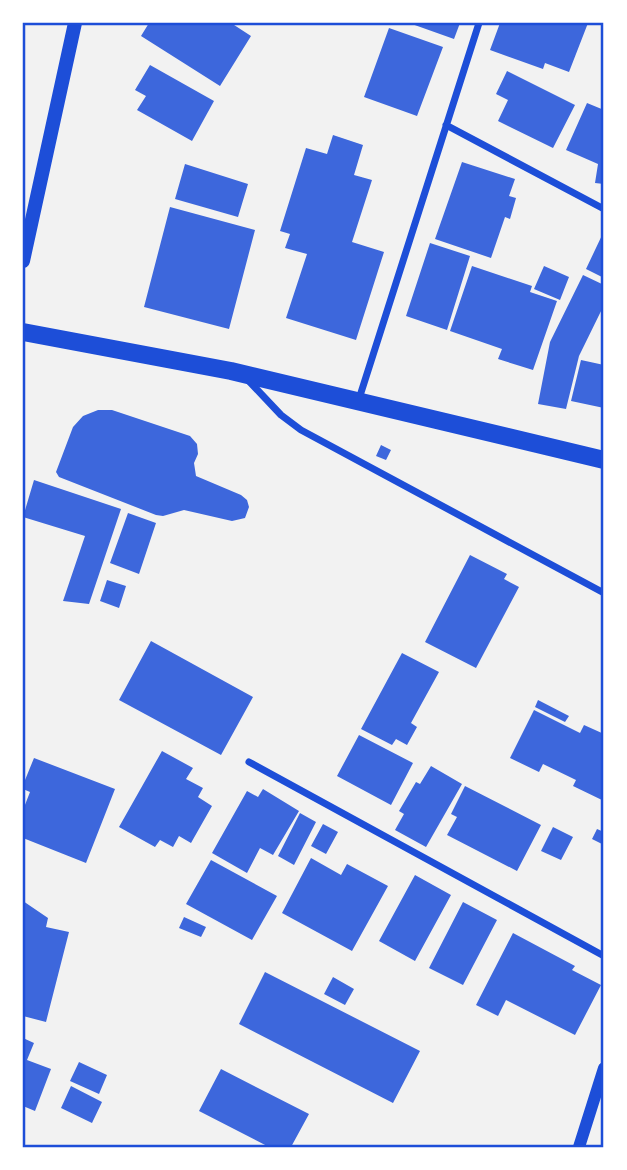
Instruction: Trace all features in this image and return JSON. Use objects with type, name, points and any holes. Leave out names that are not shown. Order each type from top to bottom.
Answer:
[{"type":"main road","points":[[23,261],[75,23]]},
{"type":"main road","points":[[23,332],[242,374],[604,460]]},
{"type":"street","points":[[358,402],[479,23]]},
{"type":"street","points":[[446,125],[604,209]]},
{"type":"street","points":[[242,374],[281,415],[301,430],[604,593]]},
{"type":"street","points":[[249,762],[604,956]]},
{"type":"street","points":[[579,1147],[604,1068]]},
{"type":"building","points":[[149,23],[231,23],[251,36],[220,86],[141,36]]},
{"type":"building","points":[[409,23],[460,23],[454,39]]},
{"type":"building","points":[[500,23],[588,23],[569,72],[545,63],[543,69],[490,50]]},
{"type":"building","points":[[389,28],[443,47],[417,116],[364,97]]},
{"type":"building","points":[[150,65],[214,101],[192,141],[137,110],[146,96],[135,90]]},
{"type":"building","points":[[507,71],[575,105],[553,148],[498,121],[508,100],[496,94]]},
{"type":"building","points":[[587,103],[604,110],[604,184],[595,183],[598,164],[566,150]]},
{"type":"building","points":[[333,135],[363,145],[354,175],[372,180],[352,242],[384,252],[356,340],[286,318],[307,254],[285,248],[290,234],[280,231],[306,148],[327,154]]},
{"type":"building","points":[[462,162],[515,179],[509,196],[516,198],[510,219],[505,217],[491,258],[435,239]]},
{"type":"building","points":[[185,164],[248,184],[238,217],[175,199]]},
{"type":"building","points":[[170,207],[255,230],[229,329],[144,307]]},
{"type":"building","points":[[604,231],[604,278],[586,269]]},
{"type":"building","points":[[430,243],[470,256],[447,330],[406,316]]},
{"type":"building","points":[[472,266],[532,286],[530,292],[557,301],[533,370],[498,359],[502,349],[450,331]]},
{"type":"building","points":[[544,266],[569,277],[560,300],[534,289]]},
{"type":"building","points":[[583,275],[604,285],[604,305],[579,356],[566,409],[538,404],[550,342]]},
{"type":"building","points":[[581,360],[604,365],[604,408],[571,401]]},
{"type":"building","points":[[98,410],[112,410],[190,436],[197,444],[198,454],[194,463],[196,476],[247,500],[249,507],[245,518],[232,521],[184,510],[163,516],[156,515],[59,477],[56,472],[73,427],[83,416]]},
{"type":"building","points":[[381,445],[391,450],[386,460],[376,456]]},
{"type":"building","points":[[34,480],[121,509],[89,604],[63,601],[85,536],[23,517]]},
{"type":"building","points":[[128,513],[156,523],[139,574],[110,563]]},
{"type":"building","points":[[470,555],[507,574],[504,579],[519,587],[476,668],[425,642]]},
{"type":"building","points":[[107,580],[126,586],[119,608],[100,601]]},
{"type":"building","points":[[151,641],[253,697],[221,755],[119,700]]},
{"type":"building","points":[[402,653],[439,672],[411,723],[417,727],[407,745],[396,739],[392,745],[361,729]]},
{"type":"building","points":[[538,700],[569,716],[565,722],[535,707]]},
{"type":"building","points":[[534,710],[580,733],[584,725],[604,734],[604,801],[573,786],[576,780],[543,764],[539,772],[510,758]]},
{"type":"building","points":[[359,735],[413,763],[391,805],[337,776]]},
{"type":"building","points":[[162,751],[193,768],[186,779],[203,788],[198,797],[212,806],[191,843],[179,836],[173,847],[160,840],[155,847],[119,827]]},
{"type":"building","points":[[34,758],[115,789],[86,863],[23,838],[23,810],[30,792],[23,789],[23,785]]},
{"type":"building","points":[[431,766],[462,784],[426,847],[395,830],[404,814],[399,811],[416,782],[420,784]]},
{"type":"building","points":[[465,786],[541,825],[517,871],[447,835],[457,817],[451,814]]},
{"type":"building","points":[[263,789],[299,811],[273,855],[260,848],[247,873],[212,853],[247,791],[258,797]]},
{"type":"building","points":[[300,813],[316,822],[294,865],[278,856]]},
{"type":"building","points":[[323,824],[338,832],[326,854],[311,846]]},
{"type":"building","points":[[553,827],[573,837],[561,860],[541,851]]},
{"type":"building","points":[[597,829],[604,832],[604,845],[592,839]]},
{"type":"building","points":[[311,858],[341,875],[347,864],[388,886],[352,951],[282,913]]},
{"type":"building","points":[[211,860],[277,896],[252,940],[186,904]]},
{"type":"building","points":[[415,875],[451,895],[415,961],[379,941]]},
{"type":"building","points":[[23,901],[48,918],[46,927],[69,932],[46,1022],[23,1016]]},
{"type":"building","points":[[463,902],[497,920],[463,985],[429,968]]},
{"type":"building","points":[[184,917],[206,927],[201,937],[179,928]]},
{"type":"building","points":[[513,933],[575,966],[572,970],[601,985],[575,1035],[506,1000],[498,1016],[476,1005]]},
{"type":"building","points":[[265,972],[420,1051],[393,1103],[239,1024]]},
{"type":"building","points":[[333,977],[354,989],[345,1005],[324,994]]},
{"type":"building","points":[[23,1038],[34,1043],[27,1060],[51,1069],[35,1111],[23,1106]]},
{"type":"building","points":[[79,1062],[107,1075],[99,1094],[70,1081]]},
{"type":"building","points":[[221,1069],[309,1114],[291,1147],[269,1147],[199,1111]]},
{"type":"building","points":[[71,1086],[102,1102],[92,1123],[61,1108]]}]
